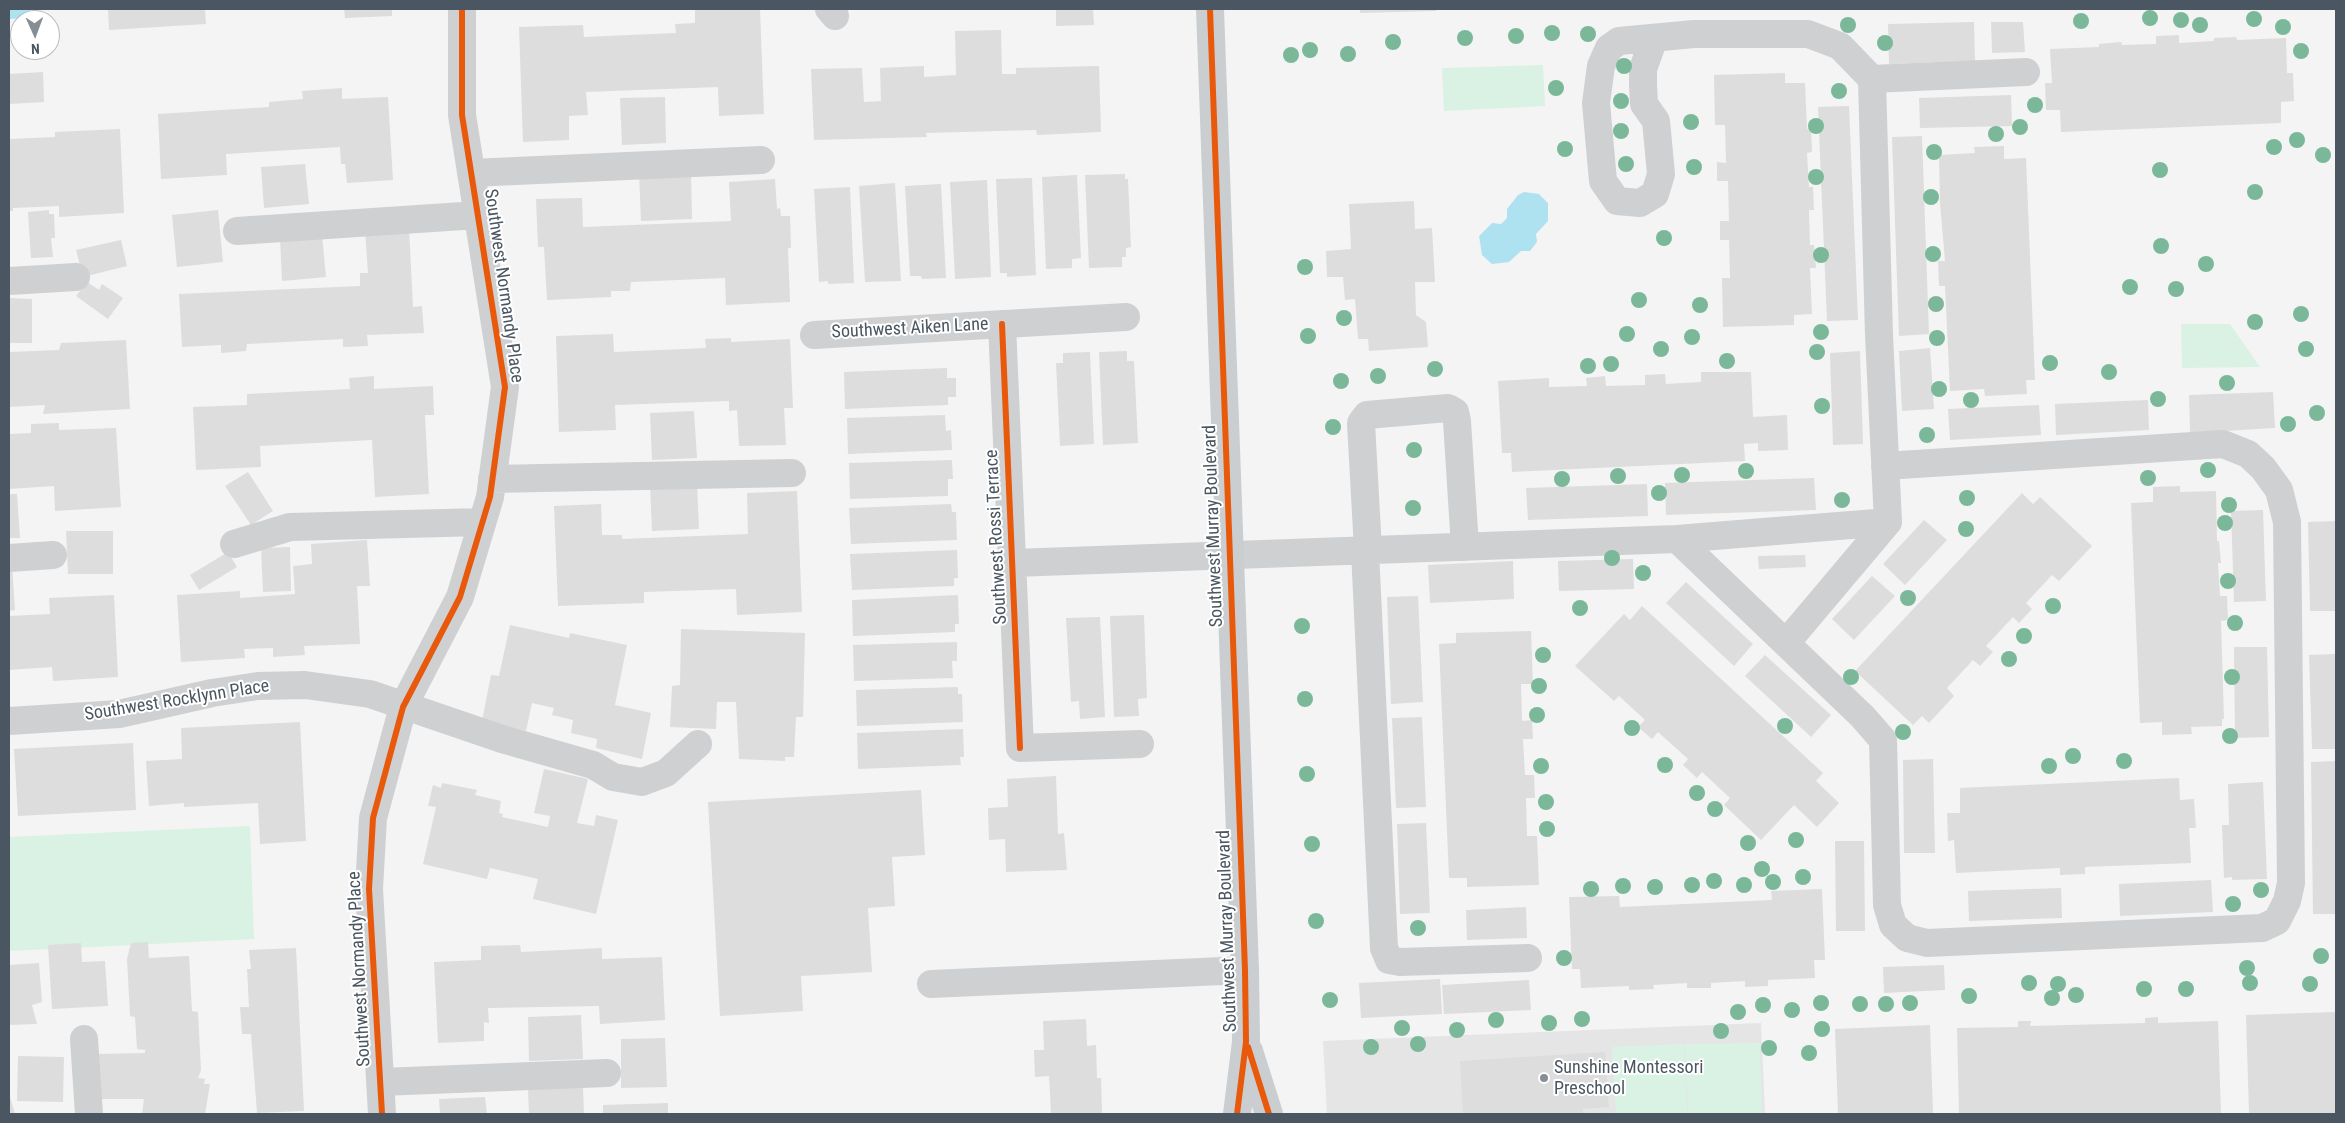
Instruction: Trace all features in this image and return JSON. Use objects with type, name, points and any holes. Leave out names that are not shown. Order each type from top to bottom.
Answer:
[{"type":"main road","name":"Southwest Murray Boulevard","points":[[1210,9],[1245,970],[1246,1042],[1237,1114]]},
{"type":"main road","name":"Southwest Murray Boulevard","points":[[1246,1042],[1269,1114]]},
{"type":"street","name":"Southwest Normandy Place","points":[[382,1114],[369,889],[369,859],[373,818],[403,707],[460,597],[482,522],[492,479],[505,387],[462,115],[462,9]]},
{"type":"street","points":[[1654,38],[1643,69],[1643,85],[1644,104],[1656,121],[1661,174],[1655,194],[1640,203],[1617,201],[1603,180],[1596,103],[1601,66],[1609,48],[1619,41],[1694,34],[1808,34],[1840,46],[1872,79],[1879,335],[1888,522],[1786,643]]},
{"type":"street","points":[[1872,79],[2026,72]]},
{"type":"street","points":[[471,173],[761,160]]},
{"type":"street","points":[[237,231],[478,215]]},
{"type":"street","points":[[9,281],[76,277]]},
{"type":"street","name":"Southwest Aiken Lane","points":[[814,334],[1126,318]]},
{"type":"street","name":"Southwest Rossi Terrace","points":[[1002,324],[1014,563],[1020,748],[1140,744]]},
{"type":"street","points":[[1465,548],[1455,412],[1448,408],[1367,415],[1361,423],[1384,948],[1389,960],[1400,962],[1528,958]]},
{"type":"street","points":[[1677,540],[1863,717],[1883,740],[1887,905],[1893,925],[1907,938],[1927,942],[2252,929],[2262,928],[2277,920],[2287,901],[2292,883],[2287,522],[2279,490],[2263,468],[2248,454],[2223,444],[1885,466]]},
{"type":"street","points":[[492,479],[792,473]]},
{"type":"street","points":[[234,544],[290,527],[482,522]]},
{"type":"street","points":[[1014,563],[1677,540],[1888,522]]},
{"type":"street","points":[[9,558],[53,555]]},
{"type":"street","name":"Southwest Rocklynn Place","points":[[9,721],[119,714],[212,693],[258,686],[314,686],[370,694],[502,740],[593,765],[613,777],[642,782],[666,773],[698,744]]},
{"type":"street","points":[[931,984],[1158,976],[1245,970]]},
{"type":"street","points":[[84,1040],[89,1114]]},
{"type":"street","points":[[381,1082],[607,1073]]},
{"type":"shaded area","name":"Sunshine Montessori Preschool","points":[[1761,1023],[1765,1114],[1327,1114],[1323,1041]]},
{"type":"green space","points":[[1543,65],[1545,106],[1444,111],[1442,68]]},
{"type":"green space","points":[[2181,324],[2230,324],[2260,367],[2182,368]]},
{"type":"green space","points":[[250,826],[254,939],[9,951],[9,837]]},
{"type":"green space","points":[[1760,1043],[1762,1114],[1688,1114],[1685,1044]]},
{"type":"green space","points":[[1684,1044],[1687,1114],[1607,1114],[1616,1112],[1612,1047]]},
{"type":"water","points":[[9,9],[30,9],[10,10],[9,19]]},
{"type":"water","points":[[1524,192],[1539,194],[1548,203],[1548,221],[1536,234],[1537,242],[1530,251],[1521,251],[1509,262],[1492,264],[1482,255],[1479,236],[1492,223],[1501,224],[1507,218],[1507,209],[1518,195]]},
{"type":"building","points":[[108,9],[205,9],[206,24],[109,30]]},
{"type":"building","points":[[344,9],[392,9],[392,16],[345,18]]},
{"type":"building","points":[[695,9],[760,9],[764,114],[719,116],[718,87],[586,92],[588,115],[569,116],[569,140],[523,142],[519,27],[583,25],[584,37],[676,33],[675,24],[695,23]]},
{"type":"building","points":[[1056,9],[1093,9],[1094,25],[1056,26]]},
{"type":"building","points":[[1360,9],[1436,9],[1436,11],[1360,13]]},
{"type":"building","points":[[1974,22],[1975,61],[1889,64],[1888,24]]},
{"type":"building","points":[[1991,22],[2023,22],[2025,52],[1992,53]]},
{"type":"building","points":[[1001,30],[1002,74],[1016,74],[1016,68],[1099,66],[1101,132],[1037,135],[1036,130],[926,133],[927,137],[814,140],[811,69],[862,68],[864,102],[881,101],[880,68],[924,66],[924,77],[956,75],[955,31]]},
{"type":"building","points":[[2179,35],[2179,43],[2214,41],[2214,38],[2236,37],[2237,40],[2286,38],[2287,73],[2293,73],[2294,101],[2281,102],[2281,123],[2061,132],[2060,110],[2046,110],[2045,83],[2052,83],[2050,49],[2099,47],[2099,44],[2121,42],[2122,45],[2156,44],[2156,36]]},
{"type":"building","points":[[43,72],[44,102],[9,104],[9,74]]},
{"type":"building","points":[[1785,73],[1785,83],[1805,83],[1807,129],[1811,128],[1812,152],[1807,153],[1809,187],[1813,187],[1814,210],[1809,210],[1810,245],[1814,245],[1816,268],[1810,268],[1812,314],[1794,315],[1794,325],[1723,327],[1722,278],[1730,278],[1729,240],[1720,240],[1720,221],[1729,221],[1728,181],[1717,181],[1717,162],[1726,163],[1725,125],[1715,125],[1714,75]]},
{"type":"building","points":[[342,88],[342,99],[388,97],[393,180],[347,183],[345,164],[341,164],[340,147],[226,154],[227,175],[161,179],[158,114],[269,107],[269,102],[303,99],[302,91]]},
{"type":"building","points":[[2011,95],[2012,126],[1920,128],[1919,98]]},
{"type":"building","points":[[665,97],[666,143],[622,145],[620,98]]},
{"type":"building","points":[[1849,106],[1858,320],[1827,321],[1818,107]]},
{"type":"building","points":[[120,129],[124,213],[59,217],[59,206],[13,208],[13,211],[9,211],[9,139],[55,137],[55,132]]},
{"type":"building","points":[[1922,136],[1929,334],[1899,336],[1892,137]]},
{"type":"building","points":[[2004,146],[2004,159],[2026,158],[2035,380],[2026,380],[2027,394],[1985,396],[1984,389],[1950,391],[1945,286],[1939,286],[1938,261],[1945,261],[1940,203],[1939,155],[1975,153],[1974,147]]},
{"type":"building","points":[[305,164],[309,204],[264,208],[261,167]]},
{"type":"building","points":[[691,171],[692,219],[641,221],[639,172]]},
{"type":"building","points":[[1125,174],[1125,179],[1128,179],[1131,247],[1126,248],[1126,257],[1122,257],[1122,267],[1089,268],[1085,175]]},
{"type":"building","points":[[1077,175],[1081,258],[1072,259],[1072,268],[1046,269],[1042,177]]},
{"type":"building","points":[[1032,178],[1036,275],[1007,277],[1007,273],[1000,273],[996,179]]},
{"type":"building","points":[[775,179],[777,209],[780,208],[781,216],[790,216],[791,248],[788,248],[790,302],[726,305],[725,278],[631,282],[630,291],[611,291],[611,297],[547,300],[544,247],[538,247],[536,199],[582,198],[583,227],[731,221],[729,182]]},
{"type":"building","points":[[987,180],[991,277],[955,279],[950,182]]},
{"type":"building","points":[[895,183],[901,281],[865,282],[859,186]]},
{"type":"building","points":[[941,184],[946,278],[922,279],[921,276],[910,276],[905,186]]},
{"type":"building","points":[[850,187],[854,283],[828,284],[828,281],[819,282],[814,189]]},
{"type":"building","points":[[1414,201],[1415,229],[1432,228],[1435,282],[1415,282],[1416,315],[1426,322],[1428,347],[1369,351],[1368,339],[1358,339],[1355,299],[1345,300],[1343,277],[1327,277],[1326,251],[1351,249],[1349,204]]},
{"type":"building","points":[[49,210],[49,214],[54,214],[55,238],[51,238],[53,257],[31,258],[28,212]]},
{"type":"building","points":[[218,210],[223,262],[177,267],[172,215]]},
{"type":"building","points":[[409,228],[413,307],[422,306],[424,333],[367,335],[368,346],[343,347],[343,339],[247,344],[246,351],[221,353],[221,345],[182,347],[179,294],[360,286],[360,273],[368,273],[365,230]]},
{"type":"building","points":[[322,235],[326,277],[282,281],[280,238]]},
{"type":"building","points":[[121,240],[127,266],[83,277],[76,250]]},
{"type":"building","points":[[87,282],[99,290],[102,284],[123,298],[108,319],[76,296]]},
{"type":"building","points":[[9,298],[32,299],[32,343],[9,343]]},
{"type":"building","points":[[613,334],[614,352],[706,348],[705,339],[731,338],[731,342],[790,339],[793,408],[784,408],[786,445],[739,446],[737,410],[729,411],[729,401],[615,405],[616,430],[559,432],[556,336]]},
{"type":"building","points":[[126,340],[130,409],[43,414],[45,405],[9,407],[9,352],[59,350],[61,343]]},
{"type":"building","points":[[1930,348],[1934,409],[1902,411],[1899,351]]},
{"type":"building","points":[[1127,351],[1127,361],[1134,361],[1138,443],[1103,445],[1099,352]]},
{"type":"building","points":[[1860,351],[1863,444],[1833,445],[1830,353]]},
{"type":"building","points":[[1090,352],[1094,444],[1060,446],[1056,363],[1063,363],[1063,353]]},
{"type":"building","points":[[947,368],[947,378],[956,378],[956,397],[948,397],[948,405],[845,409],[844,372]]},
{"type":"building","points":[[1701,372],[1751,372],[1753,417],[1787,415],[1788,450],[1758,451],[1758,443],[1744,444],[1745,461],[1512,472],[1511,453],[1502,453],[1498,381],[1549,378],[1549,387],[1587,386],[1586,378],[1605,376],[1606,386],[1645,385],[1645,375],[1665,374],[1666,384],[1701,382]]},
{"type":"building","points":[[374,376],[374,389],[433,386],[434,415],[425,415],[429,494],[375,497],[372,440],[260,446],[261,467],[196,470],[193,407],[247,405],[247,394],[350,389],[349,378]]},
{"type":"building","points":[[2273,392],[2275,428],[2190,433],[2189,395]]},
{"type":"building","points":[[2148,400],[2149,430],[2056,435],[2055,404]]},
{"type":"building","points":[[2039,405],[2041,435],[1950,440],[1948,409]]},
{"type":"building","points":[[694,411],[697,458],[652,460],[650,413]]},
{"type":"building","points":[[945,415],[946,431],[951,430],[952,450],[848,454],[847,418]]},
{"type":"building","points":[[59,423],[59,430],[116,428],[121,507],[55,511],[54,486],[9,489],[9,434],[31,433],[31,424]]},
{"type":"building","points":[[952,460],[953,479],[948,479],[948,496],[850,499],[849,463]]},
{"type":"building","points":[[248,472],[273,511],[251,525],[225,486]]},
{"type":"building","points":[[1814,478],[1816,510],[1666,515],[1665,483]]},
{"type":"building","points":[[697,484],[699,529],[652,531],[650,486]]},
{"type":"building","points":[[1647,484],[1648,516],[1528,520],[1526,488]]},
{"type":"building","points":[[2180,486],[2180,492],[2216,491],[2217,541],[2219,541],[2221,563],[2218,563],[2220,596],[2227,596],[2228,620],[2221,621],[2224,719],[2222,719],[2222,726],[2191,727],[2192,734],[2162,735],[2162,722],[2140,723],[2131,503],[2153,502],[2153,487]]},
{"type":"building","points":[[797,491],[802,612],[737,615],[736,589],[644,592],[644,603],[558,606],[554,506],[601,504],[602,535],[622,535],[622,539],[748,534],[747,493]]},
{"type":"building","points":[[2022,493],[2033,504],[2040,497],[2092,546],[2059,581],[2052,575],[2026,603],[2032,609],[2019,623],[2013,617],[1986,646],[1993,652],[1980,666],[1973,660],[1947,688],[1954,696],[1929,723],[1922,716],[1913,725],[1855,671]]},
{"type":"building","points":[[9,494],[17,494],[20,538],[9,538]]},
{"type":"building","points":[[951,504],[952,512],[956,512],[957,540],[851,544],[849,508]]},
{"type":"building","points":[[2263,510],[2266,601],[2234,602],[2231,511]]},
{"type":"building","points":[[1924,520],[1947,540],[1905,585],[1883,564]]},
{"type":"building","points":[[2336,521],[2336,611],[2310,611],[2308,522]]},
{"type":"building","points":[[66,531],[113,531],[113,574],[68,574]]},
{"type":"building","points":[[367,540],[370,586],[357,586],[360,644],[304,646],[305,655],[273,657],[273,648],[244,649],[245,658],[181,662],[177,595],[240,591],[240,598],[295,594],[293,566],[312,564],[311,544]]},
{"type":"building","points":[[290,547],[291,591],[263,592],[261,548]]},
{"type":"building","points":[[957,550],[958,578],[954,578],[954,586],[852,590],[850,554]]},
{"type":"building","points":[[228,552],[237,567],[199,590],[190,575]]},
{"type":"building","points":[[1805,555],[1806,567],[1759,569],[1758,556]]},
{"type":"building","points":[[1633,559],[1634,589],[1559,591],[1558,561]]},
{"type":"building","points":[[1513,561],[1514,599],[1430,603],[1428,565]]},
{"type":"building","points":[[9,565],[12,565],[15,610],[9,611]]},
{"type":"building","points":[[1872,576],[1895,596],[1854,640],[1832,619]]},
{"type":"building","points":[[1686,582],[1753,644],[1734,666],[1666,603]]},
{"type":"building","points":[[114,595],[118,677],[53,681],[52,667],[9,670],[9,616],[50,614],[49,598]]},
{"type":"building","points":[[958,595],[959,624],[955,624],[955,632],[853,636],[852,600]]},
{"type":"building","points":[[1418,596],[1423,702],[1391,704],[1387,597]]},
{"type":"building","points":[[1642,606],[1823,773],[1816,781],[1839,803],[1817,827],[1794,805],[1761,840],[1724,805],[1730,798],[1702,772],[1697,778],[1683,765],[1688,759],[1658,732],[1652,739],[1638,727],[1645,720],[1619,696],[1614,701],[1575,666],[1624,614],[1630,620]]},
{"type":"building","points":[[1144,615],[1147,698],[1138,699],[1139,716],[1114,717],[1110,616]]},
{"type":"building","points":[[1100,617],[1105,717],[1080,719],[1079,701],[1071,702],[1066,618]]},
{"type":"building","points":[[510,625],[569,638],[570,633],[627,645],[615,705],[651,713],[642,759],[596,748],[597,739],[571,733],[573,720],[552,715],[554,708],[532,703],[526,731],[482,721],[491,675],[499,676]]},
{"type":"building","points":[[681,629],[805,633],[803,717],[796,717],[794,757],[785,757],[785,761],[739,759],[736,702],[717,702],[716,729],[670,727],[672,686],[680,685]]},
{"type":"building","points":[[1531,631],[1533,684],[1521,684],[1522,721],[1532,720],[1533,739],[1523,739],[1525,775],[1534,775],[1535,798],[1526,798],[1527,836],[1537,836],[1539,885],[1467,887],[1467,878],[1449,878],[1439,644],[1456,643],[1456,633]]},
{"type":"building","points":[[957,642],[957,661],[952,661],[953,678],[854,681],[853,645]]},
{"type":"building","points":[[2234,647],[2267,647],[2269,737],[2235,738]]},
{"type":"building","points":[[2336,654],[2336,749],[2312,749],[2309,655]]},
{"type":"building","points":[[1765,655],[1831,715],[1811,737],[1745,676]]},
{"type":"building","points":[[958,687],[958,694],[962,694],[963,722],[857,726],[856,690]]},
{"type":"building","points":[[1422,717],[1426,807],[1396,808],[1392,718]]},
{"type":"building","points":[[300,722],[306,841],[260,844],[258,803],[184,807],[184,803],[149,806],[146,761],[182,759],[181,728]]},
{"type":"building","points":[[963,729],[964,757],[960,757],[961,765],[858,769],[857,733]]},
{"type":"building","points":[[133,743],[136,810],[18,816],[14,749]]},
{"type":"building","points":[[1933,759],[1935,853],[1904,853],[1903,760]]},
{"type":"building","points":[[2336,761],[2336,914],[2313,914],[2311,762]]},
{"type":"building","points":[[544,769],[588,779],[577,823],[594,826],[596,815],[618,820],[596,914],[533,899],[538,879],[490,868],[487,879],[423,864],[436,807],[428,806],[433,785],[441,788],[442,783],[477,790],[475,795],[501,801],[499,813],[503,814],[502,817],[548,827],[550,816],[534,813]]},
{"type":"building","points":[[1056,776],[1058,834],[1064,833],[1067,870],[1006,872],[1005,839],[989,840],[988,808],[1008,807],[1007,779]]},
{"type":"building","points":[[2179,778],[2180,800],[2194,799],[2196,828],[2189,828],[2191,863],[2085,867],[2085,874],[2060,875],[2060,868],[1956,873],[1954,840],[1948,841],[1947,813],[1960,813],[1960,788]]},
{"type":"building","points":[[2263,782],[2267,879],[2232,880],[2232,877],[2224,878],[2222,825],[2229,825],[2228,784]]},
{"type":"building","points":[[921,790],[925,855],[892,857],[895,906],[868,908],[872,972],[801,976],[803,1011],[720,1016],[708,802]]},
{"type":"building","points":[[1426,823],[1430,913],[1400,914],[1397,824]]},
{"type":"building","points":[[1835,841],[1864,841],[1865,931],[1836,931]]},
{"type":"building","points":[[2211,880],[2213,912],[2120,916],[2119,884]]},
{"type":"building","points":[[2061,888],[2062,918],[1969,921],[1968,891]]},
{"type":"building","points":[[1822,889],[1825,960],[1814,960],[1815,978],[1768,980],[1768,986],[1745,987],[1745,981],[1711,983],[1711,988],[1687,988],[1687,983],[1653,985],[1654,989],[1629,990],[1629,986],[1581,988],[1580,969],[1572,969],[1569,897],[1619,896],[1620,907],[1772,900],[1771,891]]},
{"type":"building","points":[[1526,907],[1527,938],[1467,940],[1466,910]]},
{"type":"building","points":[[148,942],[149,958],[189,956],[192,1011],[198,1012],[201,1070],[198,1078],[205,1079],[204,1084],[210,1084],[205,1114],[142,1114],[144,1099],[97,1099],[96,1054],[145,1053],[145,1050],[137,1049],[135,1017],[130,1016],[127,959],[131,943]]},
{"type":"building","points":[[81,943],[82,962],[105,961],[108,1006],[52,1009],[48,945]]},
{"type":"building","points":[[520,945],[521,952],[602,948],[602,959],[662,957],[665,1020],[600,1024],[599,1006],[488,1008],[489,1023],[484,1022],[484,1041],[438,1043],[434,962],[481,960],[481,946]]},
{"type":"building","points":[[296,948],[304,1111],[257,1113],[251,1034],[242,1034],[240,1007],[249,1007],[247,969],[251,969],[249,950]]},
{"type":"building","points":[[39,963],[42,1002],[32,1005],[37,1024],[9,1025],[9,965]]},
{"type":"building","points":[[1944,965],[1945,990],[1884,993],[1883,967]]},
{"type":"building","points":[[1440,979],[1442,1014],[1361,1018],[1359,983]]},
{"type":"building","points":[[1529,980],[1531,1010],[1444,1014],[1442,985]]},
{"type":"building","points":[[2335,1012],[2336,1114],[2249,1114],[2246,1015]]},
{"type":"building","points":[[581,1015],[583,1059],[529,1061],[528,1017]]},
{"type":"building","points":[[2158,1017],[2158,1023],[2218,1021],[2221,1114],[1959,1114],[1957,1028],[2018,1027],[2018,1021],[2031,1021],[2030,1026],[2145,1023],[2145,1018]]},
{"type":"building","points":[[1086,1019],[1087,1046],[1096,1045],[1097,1078],[1101,1078],[1102,1113],[1051,1114],[1049,1076],[1035,1077],[1034,1050],[1044,1050],[1043,1021]]},
{"type":"building","points":[[1930,1025],[1933,1114],[1838,1114],[1835,1029]]},
{"type":"building","points":[[665,1038],[667,1087],[621,1088],[621,1039]]},
{"type":"building","points":[[1605,1052],[1609,1107],[1583,1109],[1583,1114],[1463,1114],[1460,1061]]},
{"type":"building","points":[[18,1056],[64,1057],[63,1102],[17,1101]]},
{"type":"building","points":[[583,1087],[584,1114],[529,1114],[528,1089]]},
{"type":"building","points":[[9,1093],[15,1114],[9,1114]]},
{"type":"building","points":[[485,1097],[487,1114],[440,1114],[439,1099]]},
{"type":"building","points":[[668,1103],[668,1114],[603,1114],[603,1105]]},
{"type":"cycle path","points":[[382,1114],[369,889],[373,818],[403,707],[460,597],[490,497],[505,387],[462,115],[462,9]]},
{"type":"cycle path","points":[[1210,9],[1245,970],[1246,1042],[1237,1114]]},
{"type":"cycle path","points":[[1002,324],[1020,748]]},
{"type":"cycle path","points":[[1248,1047],[1269,1114]]},
{"type":"place","name":"Sunshine Montessori Preschool","points":[[1544,1078]]}]
